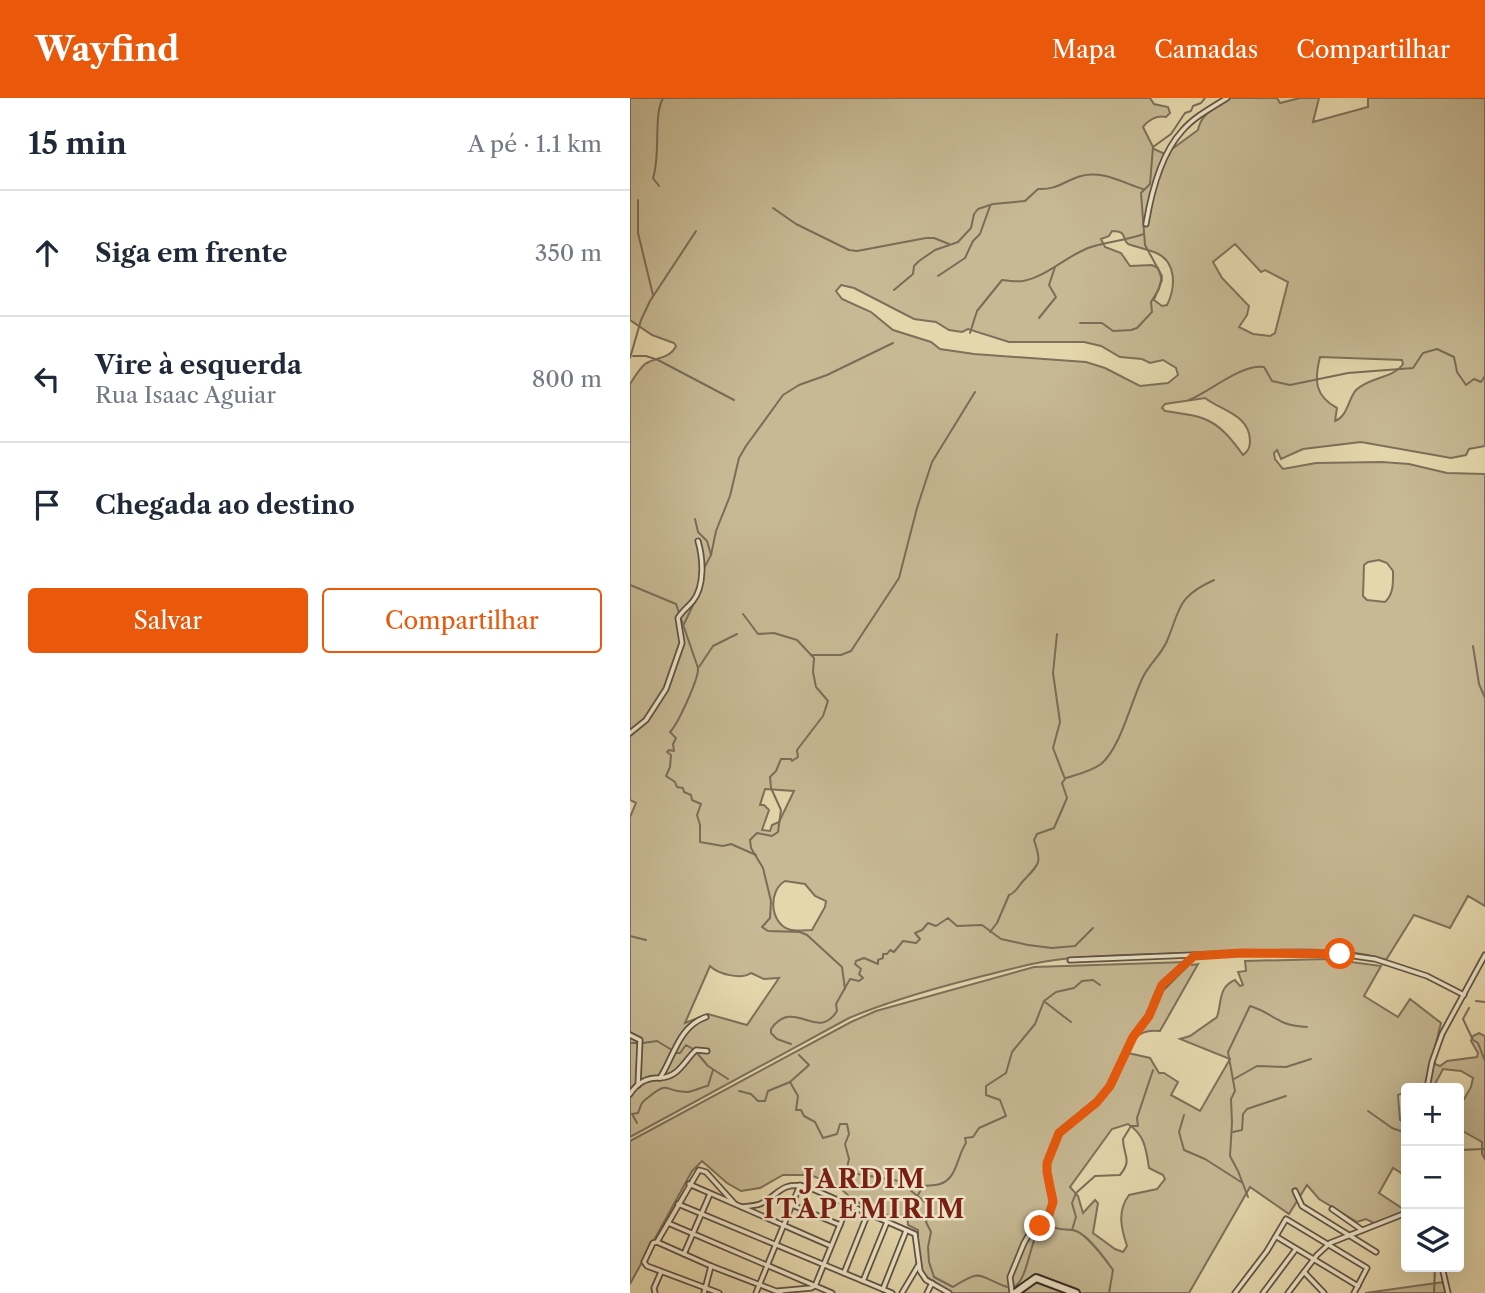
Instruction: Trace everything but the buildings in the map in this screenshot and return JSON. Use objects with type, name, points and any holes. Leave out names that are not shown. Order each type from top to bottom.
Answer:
[{"type":"street","points":[[1146,224],[1152,190],[1176,138],[1196,118],[1227,98]]},
{"type":"street","points":[[630,733],[649,716],[666,689],[672,673],[682,643],[678,618],[695,598],[698,589],[702,559],[698,541]]},
{"type":"street","points":[[1070,960],[1241,953],[1340,954],[1375,959],[1404,968],[1427,976],[1464,995]]},
{"type":"street","points":[[1428,1083],[1442,1034],[1485,955]]},
{"type":"street","points":[[1076,1293],[1036,1279],[1013,1293],[1010,1277],[1024,1242],[1031,1231],[1044,1224],[1049,1217],[1053,1198],[1047,1163],[1059,1133],[1097,1102],[1110,1086],[1133,1037],[1149,1016],[1158,992],[1194,956]]},
{"type":"street","points":[[660,1078],[686,1031],[693,1023],[706,1017]]},
{"type":"street","points":[[630,1035],[639,1040],[638,1085]]},
{"type":"street","points":[[630,1094],[650,1078],[668,1077],[680,1070],[696,1050],[707,1051]]},
{"type":"street","points":[[719,1293],[704,1290],[647,1266],[644,1262],[697,1172],[702,1169],[734,1203]]},
{"type":"street","points":[[689,1184],[831,1246]]},
{"type":"street","points":[[742,1207],[760,1203],[782,1188],[800,1185],[848,1204],[915,1234],[918,1266],[922,1275],[949,1293]]},
{"type":"street","points":[[755,1293],[800,1185]]},
{"type":"street","points":[[1295,1191],[1302,1206],[1376,1252]]},
{"type":"street","points":[[684,1254],[710,1194]]},
{"type":"street","points":[[678,1204],[892,1293]]},
{"type":"street","points":[[657,1242],[778,1292],[808,1289],[815,1286],[848,1204]]},
{"type":"street","points":[[792,1205],[840,1225]]},
{"type":"street","points":[[1332,1209],[1362,1230]]},
{"type":"street","points":[[844,1273],[868,1213]]},
{"type":"street","points":[[1288,1293],[1313,1259],[1328,1245],[1401,1215]]},
{"type":"street","points":[[1236,1293],[1277,1237],[1286,1219],[1367,1268],[1354,1293]]},
{"type":"street","points":[[863,1281],[887,1222]]},
{"type":"street","points":[[668,1223],[832,1293]]},
{"type":"street","points":[[883,1289],[906,1231]]},
{"type":"street","points":[[1277,1237],[1358,1286]]},
{"type":"street","points":[[1263,1293],[1296,1249]]},
{"type":"street","points":[[704,1290],[711,1266]]},
{"type":"street","points":[[902,1293],[918,1266]]},
{"type":"street","points":[[655,1293],[653,1288],[661,1272]]},
{"type":"street","points":[[1304,1272],[1324,1293]]},
{"type":"street","points":[[1443,1272],[1448,1293]]},
{"type":"street","points":[[927,1293],[932,1283]]},
{"type":"street","points":[[1293,1287],[1297,1293]]},
{"type":"shaded area","points":[[630,98],[1150,98],[1154,104],[1168,107],[1170,113],[1166,117],[1147,122],[1143,127],[1154,149],[1165,154],[1198,130],[1205,116],[1224,98],[1277,98],[1280,103],[1300,98],[1319,98],[1313,122],[1368,107],[1368,98],[1485,98],[1485,446],[1469,449],[1466,455],[1451,458],[1361,442],[1303,449],[1281,459],[1277,450],[1274,453],[1283,469],[1316,463],[1382,462],[1409,464],[1447,473],[1485,474],[1485,906],[1468,896],[1450,928],[1414,915],[1386,960],[1327,950],[1092,957],[1036,963],[943,986],[849,1018],[630,1137],[630,817],[636,803],[630,800],[630,384],[645,364],[666,356],[676,346],[652,335],[630,320]],"holes":[[[1112,231],[1120,232],[1128,244],[1162,256],[1171,268],[1173,282],[1167,305],[1162,306],[1154,300],[1162,280],[1158,268],[1152,265],[1130,266],[1121,253],[1105,247],[1101,239],[1109,236]],[[1235,244],[1261,272],[1265,270],[1288,282],[1275,333],[1270,336],[1253,334],[1239,327],[1249,306],[1222,278],[1213,262]],[[841,285],[854,288],[914,319],[936,322],[949,330],[962,332],[968,329],[1009,342],[1084,342],[1101,346],[1120,357],[1142,359],[1150,363],[1163,360],[1176,368],[1178,375],[1168,383],[1140,386],[1105,368],[1086,362],[940,349],[931,342],[893,330],[871,312],[842,299],[836,291]],[[1320,357],[1402,360],[1403,364],[1394,372],[1356,390],[1343,415],[1335,421],[1337,408],[1320,393],[1317,373]],[[1205,398],[1240,419],[1249,432],[1248,449],[1243,455],[1226,434],[1202,418],[1165,411],[1162,408],[1165,404]],[[1379,560],[1387,563],[1393,571],[1391,592],[1385,602],[1367,600],[1363,596],[1364,565]],[[765,789],[794,791],[779,822],[772,825],[770,831],[762,830],[769,810],[760,805]],[[785,881],[805,884],[815,896],[826,901],[812,930],[797,931],[788,929],[778,920],[773,906],[774,899]],[[710,966],[730,975],[742,976],[751,973],[764,979],[779,978],[747,1025],[708,1014],[685,1023]]]},
{"type":"shaded area","points":[[1328,959],[1381,966],[1364,996],[1398,1017],[1410,999],[1441,1023],[1434,1051],[1435,1064],[1440,1066],[1447,1061],[1477,1057],[1478,1053],[1471,1041],[1473,1036],[1479,1033],[1485,1036],[1485,1159],[1482,1142],[1464,1132],[1464,1099],[1473,1078],[1461,1071],[1443,1069],[1436,1083],[1401,1083],[1401,1094],[1398,1095],[1401,1173],[1393,1168],[1379,1193],[1401,1208],[1401,1214],[1378,1225],[1366,1219],[1357,1222],[1319,1199],[1307,1185],[1289,1214],[1250,1187],[1189,1293],[950,1293],[923,1274],[918,1253],[918,1230],[908,1225],[907,1214],[894,1218],[854,1201],[837,1185],[810,1175],[783,1175],[760,1188],[741,1191],[727,1183],[702,1161],[692,1171],[630,1284],[630,1141],[851,1022],[876,1011],[1034,967],[1187,962],[1198,964],[1160,1031],[1148,1031],[1139,1035],[1128,1053],[1150,1058],[1159,1073],[1164,1073],[1178,1082],[1171,1095],[1200,1111],[1230,1059],[1180,1039],[1190,1036],[1217,1017],[1226,987],[1235,980],[1240,986],[1243,985],[1238,972],[1246,971],[1245,961]],"holes":[[[1128,1124],[1144,1143],[1149,1168],[1163,1175],[1165,1179],[1157,1189],[1129,1195],[1125,1201],[1121,1220],[1127,1246],[1123,1252],[1093,1233],[1098,1203],[1095,1200],[1083,1213],[1078,1196],[1070,1187],[1112,1129]]]},
{"type":"shaded area","points":[[1443,1282],[1446,1293],[1365,1293]]},
{"type":"waterway","points":[[659,186],[653,178],[657,158],[658,115],[663,98]]},
{"type":"waterway","points":[[1080,323],[1102,323],[1113,331],[1131,330],[1137,328],[1152,312],[1151,302],[1159,289],[1162,276],[1145,245],[1141,193],[1150,184],[1153,147],[1171,134],[1185,113],[1205,98]]},
{"type":"waterway","points":[[894,290],[913,274],[914,266],[919,261],[935,250],[958,242],[971,228],[978,209],[993,204],[1025,201],[1038,189],[1055,187],[1089,175],[1105,176],[1143,189]]},
{"type":"waterway","points":[[638,200],[638,233],[653,295]]},
{"type":"waterway","points":[[938,276],[965,258],[973,241],[980,234],[990,206]]},
{"type":"waterway","points":[[773,208],[796,224],[849,250],[857,251],[926,238],[949,244]]},
{"type":"waterway","points":[[630,358],[641,320],[650,301],[696,231]]},
{"type":"waterway","points":[[970,333],[977,311],[1002,280],[1020,281],[1032,278],[1091,247],[1144,234]]},
{"type":"waterway","points":[[1039,318],[1056,297],[1049,285],[1055,267]]},
{"type":"waterway","points":[[702,572],[711,555],[739,458],[783,395],[799,385],[827,375],[893,343]]},
{"type":"waterway","points":[[1189,400],[1236,374],[1255,367],[1264,367],[1272,381],[1290,385],[1348,373],[1413,368],[1423,353],[1437,349],[1454,357],[1457,372],[1466,385],[1474,379],[1481,382],[1485,376]]},
{"type":"waterway","points":[[633,356],[658,360],[734,400]]},
{"type":"waterway","points":[[811,655],[841,655],[851,651],[899,578],[932,462],[975,392]]},
{"type":"waterway","points":[[695,519],[698,532],[707,541],[711,555]]},
{"type":"waterway","points":[[1066,778],[1093,769],[1108,756],[1120,735],[1143,677],[1165,646],[1182,604],[1193,592],[1214,580]]},
{"type":"waterway","points":[[630,585],[676,604],[698,668],[687,701],[670,732],[676,738],[674,751],[667,752],[671,755],[666,776],[675,782],[677,787],[683,788],[684,792],[691,795],[692,800],[701,804],[697,815],[700,842],[723,846],[731,844],[756,855]]},
{"type":"waterway","points":[[684,624],[695,601]]},
{"type":"waterway","points":[[743,614],[758,634],[774,633],[797,640],[814,658],[816,687],[828,701],[823,716],[797,750],[798,757],[792,761],[781,759],[770,777],[771,788],[781,810],[778,832],[772,836],[757,833],[750,840],[751,848],[763,868],[771,901],[770,918],[762,927],[768,931],[800,932],[807,935],[842,967],[845,989]]},
{"type":"waterway","points":[[699,667],[713,646],[737,634]]},
{"type":"waterway","points":[[990,932],[997,923],[1009,895],[1038,862],[1034,840],[1037,834],[1054,828],[1067,798],[1062,783],[1065,779],[1053,748],[1060,722],[1053,673],[1057,634]]},
{"type":"waterway","points":[[1473,646],[1479,684],[1485,698]]},
{"type":"waterway","points":[[791,1044],[777,1039],[771,1033],[771,1029],[780,1020],[788,1017],[821,1023],[829,1020],[837,1011],[836,1004],[850,979],[859,981],[863,978],[859,974],[861,969],[855,964],[856,961],[864,958],[878,964],[883,954],[890,950],[894,952],[903,941],[916,943],[920,939],[915,933],[928,923],[936,926],[948,918],[957,926],[982,925],[1001,939],[1052,948],[1075,946],[1093,928]]},
{"type":"waterway","points":[[630,936],[646,940]]},
{"type":"waterway","points":[[918,1195],[923,1186],[940,1184],[950,1177],[966,1143],[965,1138],[973,1137],[979,1128],[1006,1116],[1000,1100],[986,1095],[986,1086],[1006,1073],[1012,1052],[1035,1024],[1044,1001],[1056,992],[1074,988],[1082,981],[1093,980],[1100,985]]},
{"type":"waterway","points":[[1476,1001],[1485,1002]]},
{"type":"waterway","points":[[1045,1002],[1071,1022]]},
{"type":"waterway","points":[[1248,1197],[1230,1156],[1231,1099],[1235,1091],[1228,1052],[1250,1006],[1282,1022],[1307,1027]]},
{"type":"waterway","points":[[1469,1008],[1463,1019],[1473,1040],[1478,1043],[1485,1061]]},
{"type":"waterway","points":[[643,1043],[657,1041],[672,1050]]},
{"type":"waterway","points":[[630,1043],[637,1043]]},
{"type":"waterway","points":[[676,1053],[680,1053],[686,1045],[693,1049]]},
{"type":"waterway","points":[[697,1053],[708,1066],[728,1079]]},
{"type":"waterway","points":[[739,1091],[751,1094],[758,1101],[765,1101],[768,1091],[790,1082],[809,1065],[799,1055]]},
{"type":"waterway","points":[[1234,1079],[1257,1066],[1286,1067],[1311,1059]]},
{"type":"waterway","points":[[637,1123],[632,1114],[638,1113],[643,1102],[656,1091],[664,1088],[689,1092],[708,1086],[713,1070]]},
{"type":"waterway","points":[[1072,1230],[1076,1217],[1072,1203],[1076,1193],[1095,1176],[1120,1175],[1124,1170],[1127,1161],[1123,1139],[1131,1126],[1138,1126],[1137,1118],[1153,1070]]},
{"type":"waterway","points":[[790,1082],[798,1096],[796,1110],[801,1110],[804,1116],[815,1122],[823,1138],[837,1134],[840,1124],[847,1124],[849,1134],[845,1144],[849,1159],[846,1172],[899,1181],[931,1207],[926,1222],[931,1232],[928,1247],[934,1277],[953,1287],[975,1276],[1007,1287]]},
{"type":"waterway","points":[[1233,1132],[1242,1130],[1243,1114],[1247,1109],[1286,1096]]},
{"type":"waterway","points":[[1368,1111],[1401,1131]]},
{"type":"waterway","points":[[1184,1115],[1179,1132],[1184,1150],[1205,1159],[1241,1182]]},
{"type":"waterway","points":[[1464,1150],[1485,1149]]},
{"type":"waterway","points":[[1014,1287],[1023,1275],[1035,1238],[1039,1231],[1048,1226],[1076,1231],[1091,1243],[1113,1270],[1109,1293]]},
{"type":"waterway","points":[[1434,1293],[1435,1272]]},
{"type":"district","name":"JARDIM ITAPEMIRIM","points":[[865,1194]]},
{"type":"route","points":[[1040,1226],[1047,1221],[1053,1202],[1047,1163],[1059,1133],[1097,1102],[1110,1086],[1133,1037],[1149,1016],[1162,985],[1194,956],[1241,953],[1340,954]]}]
